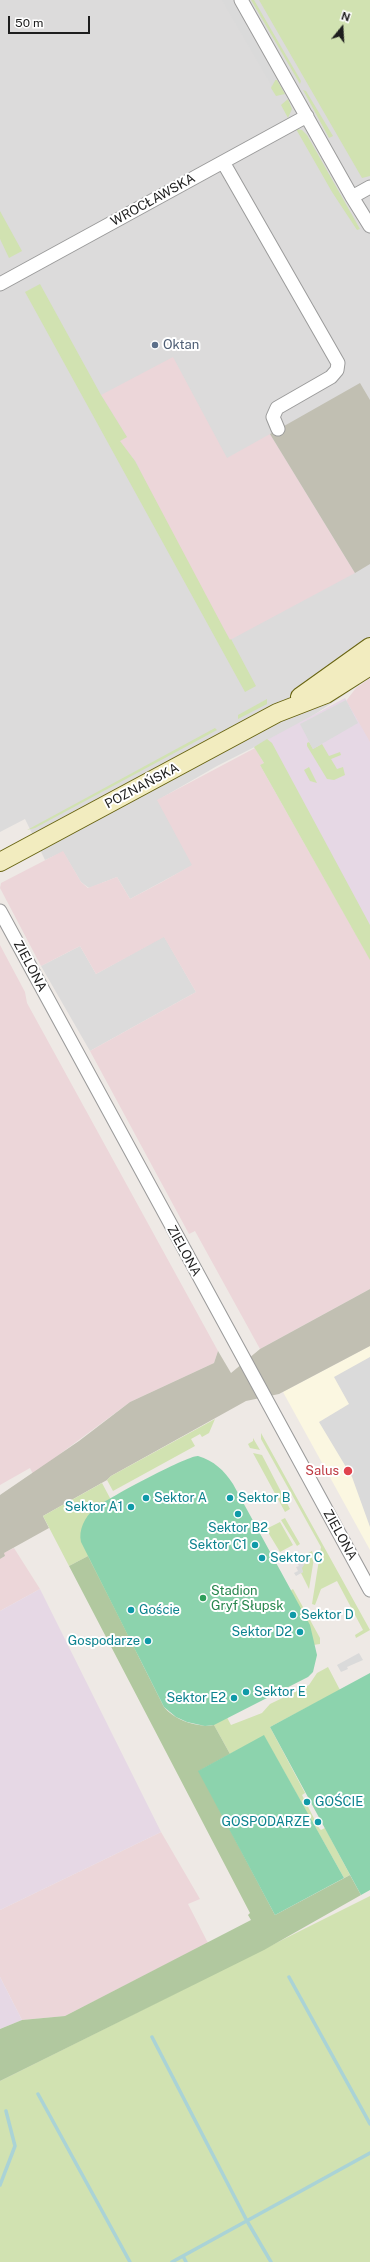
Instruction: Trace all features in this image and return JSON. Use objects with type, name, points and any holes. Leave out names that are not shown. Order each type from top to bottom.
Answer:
[{"type":"main road","points":[[284,710],[370,647]]},
{"type":"main road","points":[[284,710],[326,694],[370,666]]},
{"type":"main road","name":"POZNAŃSKA","points":[[0,862],[284,710]]},
{"type":"street","points":[[240,0],[370,226]]},
{"type":"street","name":"WROCŁAWSKA","points":[[0,284],[307,116]]},
{"type":"street","points":[[223,162],[338,364],[334,375],[277,408],[273,417],[278,429]]},
{"type":"street","points":[[352,197],[370,187]]},
{"type":"street","name":"ZIELONA","points":[[0,911],[370,1590]]},
{"type":"shaded area","points":[[0,0],[370,0],[370,678],[300,724],[217,766],[158,800],[193,865],[130,899],[117,877],[89,888],[81,882],[63,852],[45,860],[25,819],[0,832]]},
{"type":"shaded area","points":[[222,0],[231,0],[276,79],[272,86]]},
{"type":"shaded area","points":[[173,357],[227,458],[270,434],[355,573],[230,640],[171,536],[136,462],[119,441],[127,437],[101,395]]},
{"type":"shaded area","points":[[360,383],[370,400],[370,564],[355,573],[270,434]]},
{"type":"shaded area","points":[[370,678],[369,742],[346,701],[356,688]]},
{"type":"shaded area","points":[[345,698],[370,742],[370,959],[260,765],[264,763],[254,747]]},
{"type":"shaded area","points":[[346,700],[358,723],[313,749],[300,724]]},
{"type":"shaded area","points":[[255,748],[264,763],[260,765],[370,959],[370,1289],[260,1349],[195,1231],[189,1234],[90,1051],[196,992],[164,937],[96,974],[80,946],[41,966],[0,888],[1,883],[63,851],[81,882],[88,888],[117,877],[130,899],[162,882],[192,865],[157,800]]},
{"type":"shaded area","points":[[164,936],[196,992],[90,1051],[41,966],[80,946],[96,974]]},
{"type":"shaded area","points":[[0,945],[25,992],[27,1003],[218,1351],[214,1363],[130,1402],[33,1474],[30,1468],[0,1485]]},
{"type":"shaded area","points":[[370,1289],[370,1346],[279,1394],[246,1401],[111,1476],[107,1480],[43,1516],[49,1528],[4,1553],[5,1556],[0,1559],[0,1495],[79,1441],[130,1402],[214,1363],[218,1351],[231,1373],[260,1349]]},
{"type":"shaded area","name":"Salus","points":[[370,1346],[370,1550],[283,1392]]},
{"type":"shaded area","points":[[370,1357],[370,1527],[352,1477],[319,1422],[349,1404],[334,1377]]},
{"type":"shaded area","points":[[14,1548],[40,1589],[0,1611],[0,1559],[5,1556],[3,1553]]},
{"type":"shaded area","points":[[307,1554],[308,1557],[305,1559],[306,1562],[302,1568],[303,1572],[296,1576],[294,1573],[298,1571],[296,1567],[299,1566],[297,1563],[301,1560],[299,1557]]},
{"type":"shaded area","points":[[40,1589],[161,1832],[0,1910],[0,1611]]},
{"type":"shaded area","points":[[359,1653],[363,1660],[347,1667],[348,1669],[341,1672],[337,1665]]},
{"type":"shaded area","points":[[161,1832],[200,1899],[188,1904],[208,1943],[65,2016],[22,2020],[0,1977],[0,1910]]},
{"type":"shaded area","points":[[0,1977],[22,2020],[0,2029]]},
{"type":"green space","points":[[251,0],[254,0],[301,81],[300,84]]},
{"type":"green space","points":[[259,0],[370,0],[370,176],[362,178]]},
{"type":"green space","points":[[274,80],[277,80],[285,94],[276,96],[271,88]]},
{"type":"green space","points":[[303,90],[306,91],[333,136],[329,138]]},
{"type":"green space","points":[[288,99],[292,109],[288,118],[281,105]]},
{"type":"green space","points":[[296,129],[302,130],[307,135],[360,229],[357,230],[332,192]]},
{"type":"green space","points":[[0,211],[22,251],[9,258],[0,239]]},
{"type":"green space","points":[[40,284],[101,395],[127,437],[120,441],[135,461],[256,686],[245,692],[25,292]]},
{"type":"green space","points":[[267,699],[267,704],[238,719],[238,715]]},
{"type":"green space","points":[[215,728],[217,730],[35,828],[27,830]]},
{"type":"green space","points":[[267,739],[272,743],[370,925],[370,960],[260,765],[264,763],[254,747]]},
{"type":"green space","points":[[309,742],[313,749],[322,744],[329,756],[340,752],[341,755],[331,759],[337,769],[343,767],[345,775],[334,780],[327,779],[307,746],[307,743]]},
{"type":"green space","points":[[309,767],[317,783],[310,781],[304,770]]},
{"type":"green space","points":[[215,1419],[209,1433],[202,1437],[200,1434],[191,1439],[195,1446],[113,1491],[107,1480],[111,1476]]},
{"type":"green space","points":[[261,1433],[370,1630],[356,1638],[355,1635],[363,1630],[337,1581],[321,1589],[315,1605],[312,1604],[321,1547],[261,1439]]},
{"type":"green space","points":[[253,1438],[260,1450],[250,1448],[248,1444],[253,1441]]},
{"type":"green space","points":[[253,1453],[262,1455],[290,1509],[285,1512]]},
{"type":"green space","name":"Stadion Gryf Słupsk","points":[[198,1456],[218,1467],[226,1474],[233,1484],[310,1625],[317,1655],[313,1672],[308,1677],[214,1725],[205,1726],[187,1722],[176,1717],[164,1707],[81,1542],[80,1537],[81,1528],[85,1520],[94,1509],[101,1504],[163,1470]]},
{"type":"green space","points":[[102,1483],[231,1725],[262,1713],[270,1704],[309,1685],[317,1673],[328,1667],[340,1690],[270,1727],[305,1793],[302,1795],[319,1828],[321,1830],[325,1828],[350,1875],[344,1878],[264,1736],[230,1754],[214,1725],[176,1717],[125,1634],[88,1556],[69,1566],[43,1516]]},
{"type":"green space","points":[[285,1518],[300,1544],[297,1546],[281,1520]]},
{"type":"green space","points":[[280,1522],[293,1545],[280,1552],[266,1529]]},
{"type":"green space","points":[[312,1551],[314,1558],[309,1589],[301,1573],[303,1572],[301,1568],[305,1559],[308,1557],[307,1554]]},
{"type":"green space","points":[[88,1556],[164,1707],[174,1716],[187,1722],[208,1726],[214,1725],[230,1754],[199,1771],[275,1915],[350,1875],[361,1895],[264,1950],[0,2081],[0,2029],[22,2020],[65,2016],[251,1920],[248,1915],[250,1913],[69,1566]]},
{"type":"green space","points":[[293,1589],[320,1638],[320,1644],[313,1645],[290,1591]]},
{"type":"green space","points":[[370,1673],[370,1890],[361,1895],[270,1727]]},
{"type":"green space","points":[[264,1735],[344,1878],[275,1915],[198,1771]]},
{"type":"green space","points":[[370,1896],[370,2262],[0,2262],[0,2081]]},
{"type":"waterway","points":[[289,1977],[370,2124]]},
{"type":"waterway","points":[[152,2037],[247,2221],[271,2262]]},
{"type":"waterway","points":[[38,2094],[130,2262]]},
{"type":"waterway","points":[[0,2185],[15,2146],[6,2111]]},
{"type":"waterway","points":[[172,2262],[370,2153]]},
{"type":"waterway","points":[[183,2256],[186,2262]]},
{"type":"place","name":"Oktan","points":[[155,345]]},
{"type":"place","name":"Salus","points":[[348,1471]]},
{"type":"place","name":"Sektor A","points":[[146,1498]]},
{"type":"place","name":"Sektor B","points":[[230,1498]]},
{"type":"place","name":"Sektor A1","points":[[131,1507]]},
{"type":"place","name":"Sektor B2","points":[[238,1514]]},
{"type":"place","name":"Sektor C1","points":[[255,1545]]},
{"type":"place","name":"Sektor C","points":[[262,1558]]},
{"type":"place","name":"Stadion Gryf Słupsk","points":[[203,1598]]},
{"type":"place","name":"Goście","points":[[131,1610]]},
{"type":"place","name":"Sektor D","points":[[293,1615]]},
{"type":"place","name":"Sektor D2","points":[[300,1632]]},
{"type":"place","name":"Gospodarze","points":[[148,1641]]},
{"type":"place","name":"Sektor E","points":[[246,1692]]},
{"type":"place","name":"Sektor E2","points":[[234,1698]]},
{"type":"place","name":"GOŚCIE","points":[[307,1802]]},
{"type":"place","name":"GOSPODARZE","points":[[318,1822]]}]
